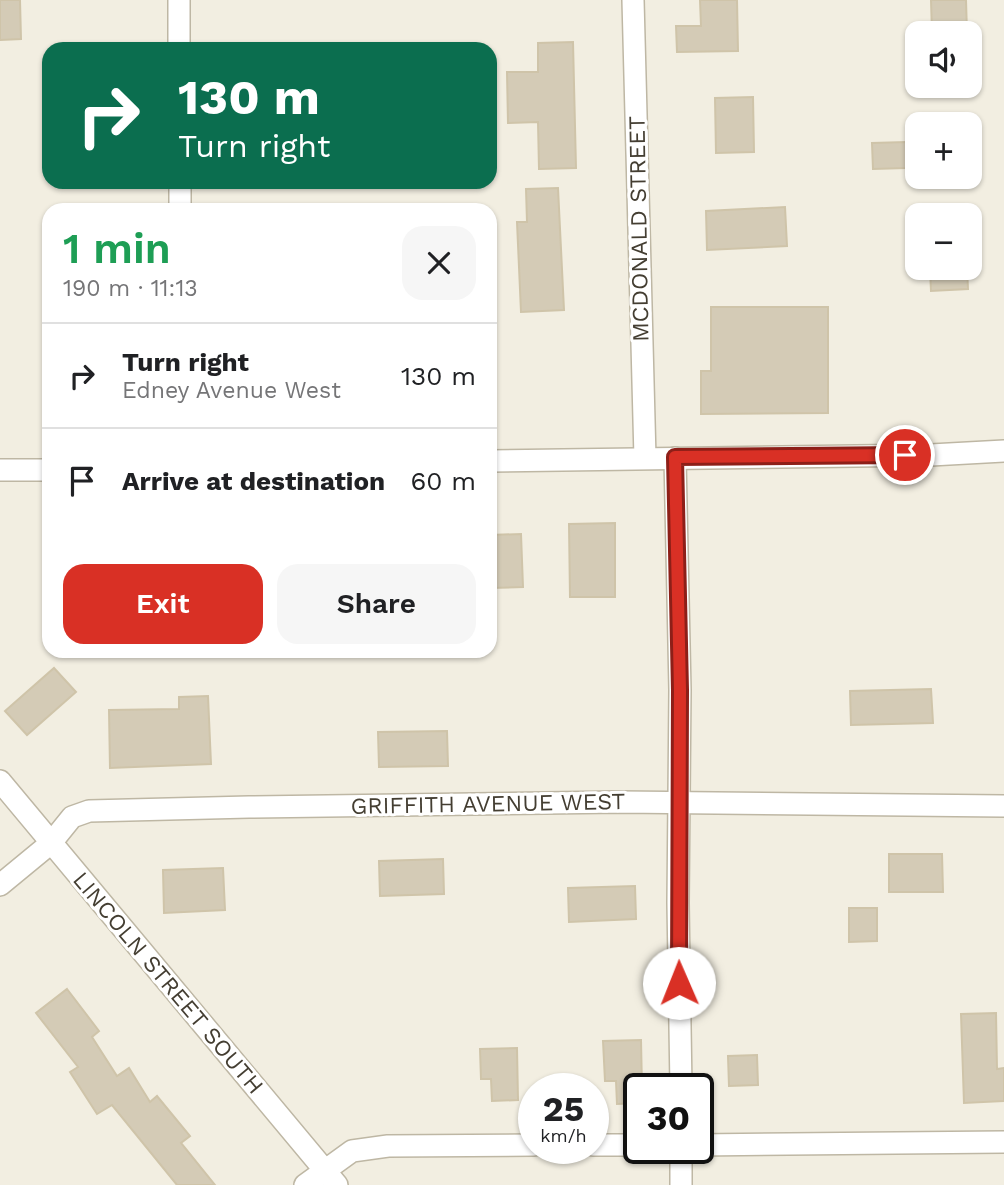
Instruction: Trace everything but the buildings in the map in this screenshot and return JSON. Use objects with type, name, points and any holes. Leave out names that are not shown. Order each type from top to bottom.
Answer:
[{"type":"street","points":[[179,0],[179,42]]},
{"type":"street","name":"MCDONALD STREET","points":[[633,0],[645,458]]},
{"type":"street","points":[[497,461],[931,455],[1004,451]]},
{"type":"street","points":[[675,457],[680,690],[678,903],[681,1073]]},
{"type":"street","points":[[0,470],[42,470]]},
{"type":"street","name":"LINCOLN STREET SOUTH","points":[[0,780],[331,1177]]},
{"type":"street","name":"GRIFFITH AVENUE WEST","points":[[0,885],[51,843],[72,817],[89,811],[620,802],[1004,806]]},
{"type":"street","points":[[714,1145],[1004,1142]]},
{"type":"street","points":[[305,1185],[331,1177],[352,1151],[388,1146],[518,1145]]},
{"type":"street","points":[[681,1164],[681,1185]]},
{"type":"route","points":[[679,983],[680,690],[675,457],[905,455]]}]
